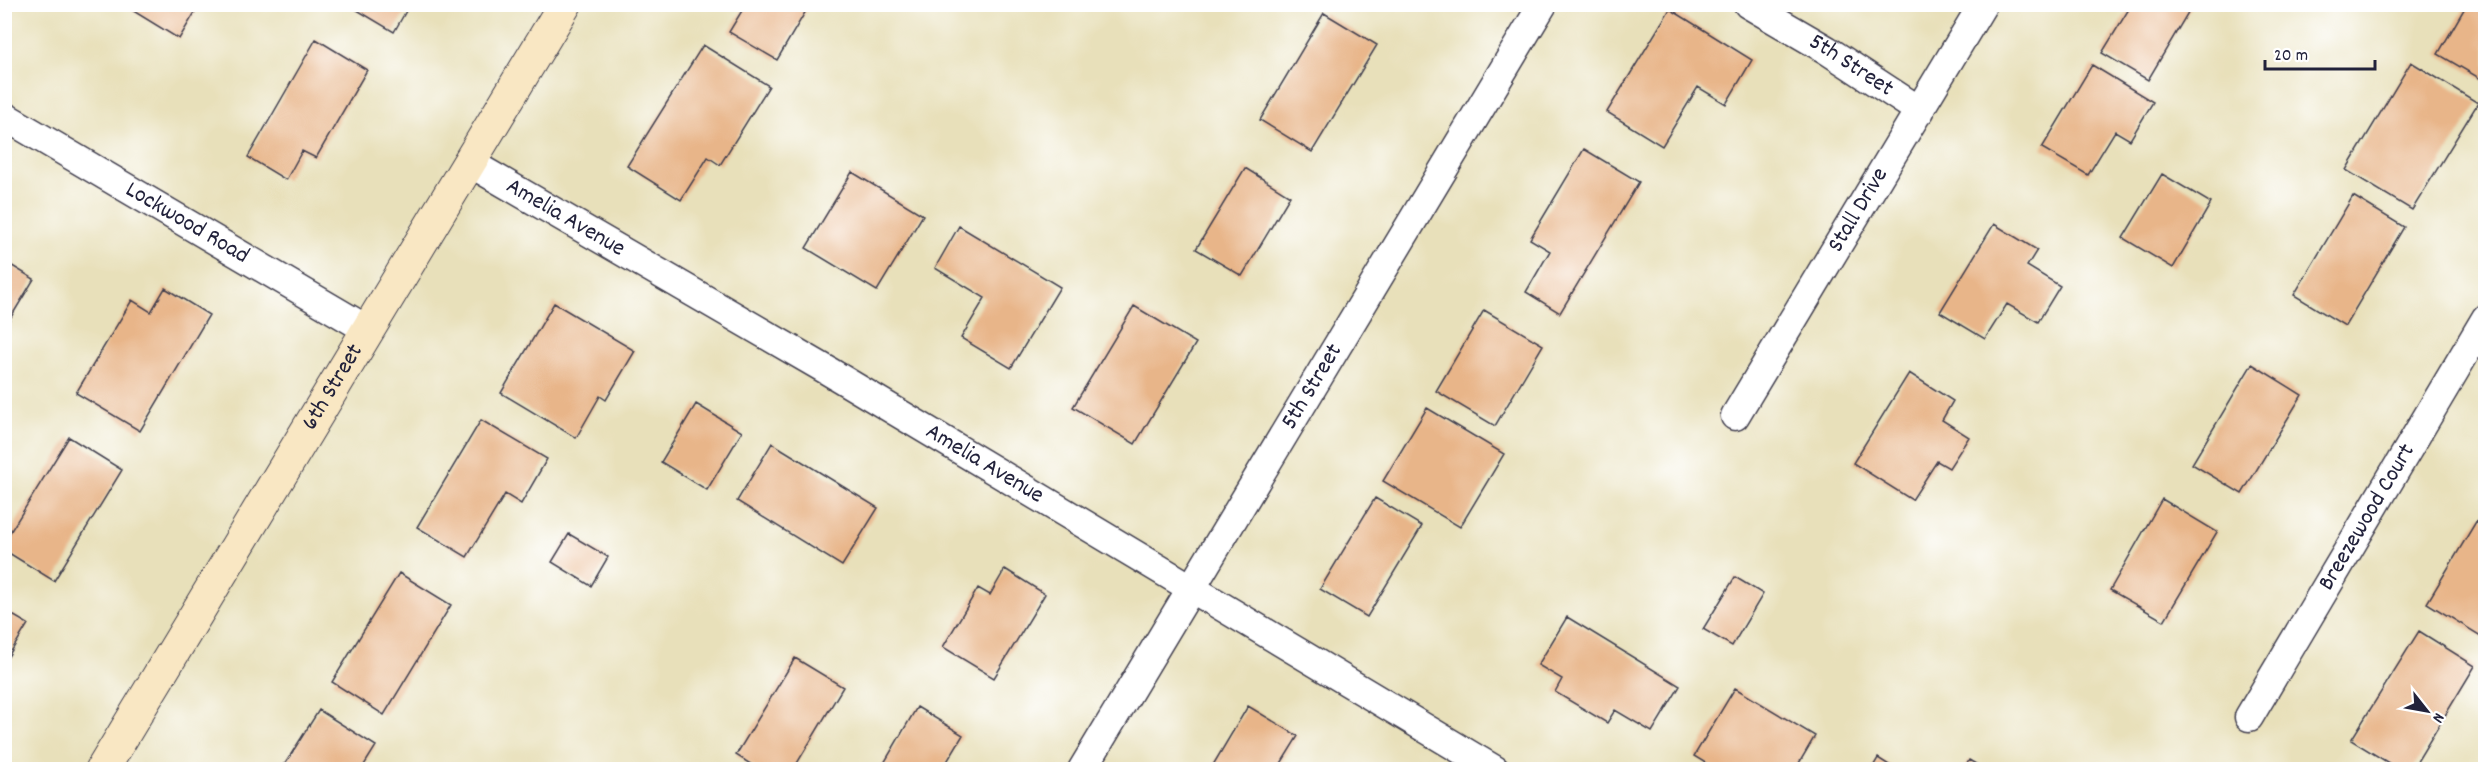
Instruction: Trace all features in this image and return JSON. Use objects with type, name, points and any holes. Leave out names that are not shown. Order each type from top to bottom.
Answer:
[{"type":"street","name":"6th Street","points":[[102,770],[566,4]]},
{"type":"street","name":"5th Street","points":[[1082,770],[1543,4]]},
{"type":"street","name":"5th Street","points":[[1748,4],[1827,50],[1920,111]]},
{"type":"street","name":"Stall Drive","points":[[1735,416],[1983,4]]},
{"type":"street","name":"Lockwood Road","points":[[4,116],[368,330]]},
{"type":"street","name":"Amelia Avenue","points":[[470,163],[825,369],[1495,770]]},
{"type":"street","name":"Breezewood Court","points":[[2249,717],[2486,318]]},
{"type":"building","points":[[122,4],[200,4],[179,39]]},
{"type":"building","points":[[347,4],[410,4],[394,32]]},
{"type":"building","points":[[746,4],[810,4],[777,60],[729,32]]},
{"type":"building","points":[[2132,4],[2193,4],[2148,80],[2102,53]]},
{"type":"building","points":[[2467,4],[2486,4],[2486,82],[2438,54]]},
{"type":"building","points":[[1670,9],[1752,60],[1726,104],[1698,87],[1662,146],[1607,112]]},
{"type":"building","points":[[1324,13],[1377,45],[1312,152],[1260,120]]},
{"type":"building","points":[[316,39],[367,70],[316,158],[302,151],[286,180],[248,157]]},
{"type":"building","points":[[703,45],[769,86],[720,165],[708,157],[681,200],[627,166]]},
{"type":"building","points":[[2411,62],[2478,103],[2412,210],[2346,170]]},
{"type":"building","points":[[2092,65],[2153,102],[2130,140],[2115,131],[2088,175],[2042,148]]},
{"type":"building","points":[[1584,149],[1639,182],[1560,313],[1526,292],[1550,251],[1530,239]]},
{"type":"building","points":[[1245,168],[1290,196],[1242,276],[1196,249]]},
{"type":"building","points":[[852,172],[923,215],[877,291],[806,248]]},
{"type":"building","points":[[2162,174],[2211,203],[2173,268],[2123,238]]},
{"type":"building","points":[[2353,196],[2404,227],[2345,326],[2294,295]]},
{"type":"building","points":[[1994,224],[2037,250],[2027,266],[2060,286],[2038,322],[2007,304],[1985,339],[1940,312]]},
{"type":"building","points":[[959,226],[1060,287],[1011,368],[961,338],[985,298],[935,268]]},
{"type":"building","points":[[4,261],[34,279],[8,322],[4,320]]},
{"type":"building","points":[[165,288],[209,315],[140,431],[76,393],[132,300],[151,312]]},
{"type":"building","points":[[554,303],[635,351],[606,400],[600,396],[576,438],[501,393]]},
{"type":"building","points":[[1134,306],[1196,343],[1135,444],[1073,407]]},
{"type":"building","points":[[1484,310],[1543,345],[1495,426],[1436,391]]},
{"type":"building","points":[[2252,364],[2302,395],[2242,494],[2192,464]]},
{"type":"building","points":[[1909,373],[1953,401],[1942,420],[1969,437],[1949,468],[1937,461],[1912,500],[1853,463]]},
{"type":"building","points":[[696,404],[742,432],[707,490],[661,462]]},
{"type":"building","points":[[1427,408],[1504,454],[1460,527],[1383,481]]},
{"type":"building","points":[[481,420],[547,459],[521,504],[505,494],[467,557],[417,527]]},
{"type":"building","points":[[69,437],[122,470],[54,581],[4,550],[4,542]]},
{"type":"building","points":[[772,443],[878,508],[842,566],[737,501]]},
{"type":"building","points":[[1375,498],[1422,526],[1367,617],[1320,589]]},
{"type":"building","points":[[2162,499],[2217,532],[2164,621],[2110,590]]},
{"type":"building","points":[[2480,515],[2486,518],[2484,638],[2427,603]]},
{"type":"building","points":[[569,534],[608,557],[591,586],[552,562]]},
{"type":"building","points":[[1005,569],[1045,594],[994,678],[943,647],[978,588],[990,595]]},
{"type":"building","points":[[399,573],[451,605],[384,715],[332,682]]},
{"type":"building","points":[[1735,577],[1763,594],[1732,646],[1703,629]]},
{"type":"building","points":[[4,610],[28,624],[4,663]]},
{"type":"building","points":[[1567,617],[1680,686],[1652,732],[1615,710],[1607,723],[1555,692],[1562,679],[1538,665]]},
{"type":"building","points":[[2419,631],[2475,666],[2412,770],[2400,770],[2351,740]]},
{"type":"building","points":[[795,658],[843,687],[793,770],[760,770],[736,755]]},
{"type":"building","points":[[1735,688],[1815,736],[1795,770],[1717,770],[1694,756]]},
{"type":"building","points":[[1248,706],[1298,736],[1277,770],[1210,770]]},
{"type":"building","points":[[917,707],[963,735],[942,770],[880,770]]},
{"type":"building","points":[[319,710],[376,746],[361,770],[281,770]]},
{"type":"building","points":[[1878,758],[1897,770],[1871,770]]},
{"type":"building","points":[[1969,760],[1986,770],[1964,770]]}]
